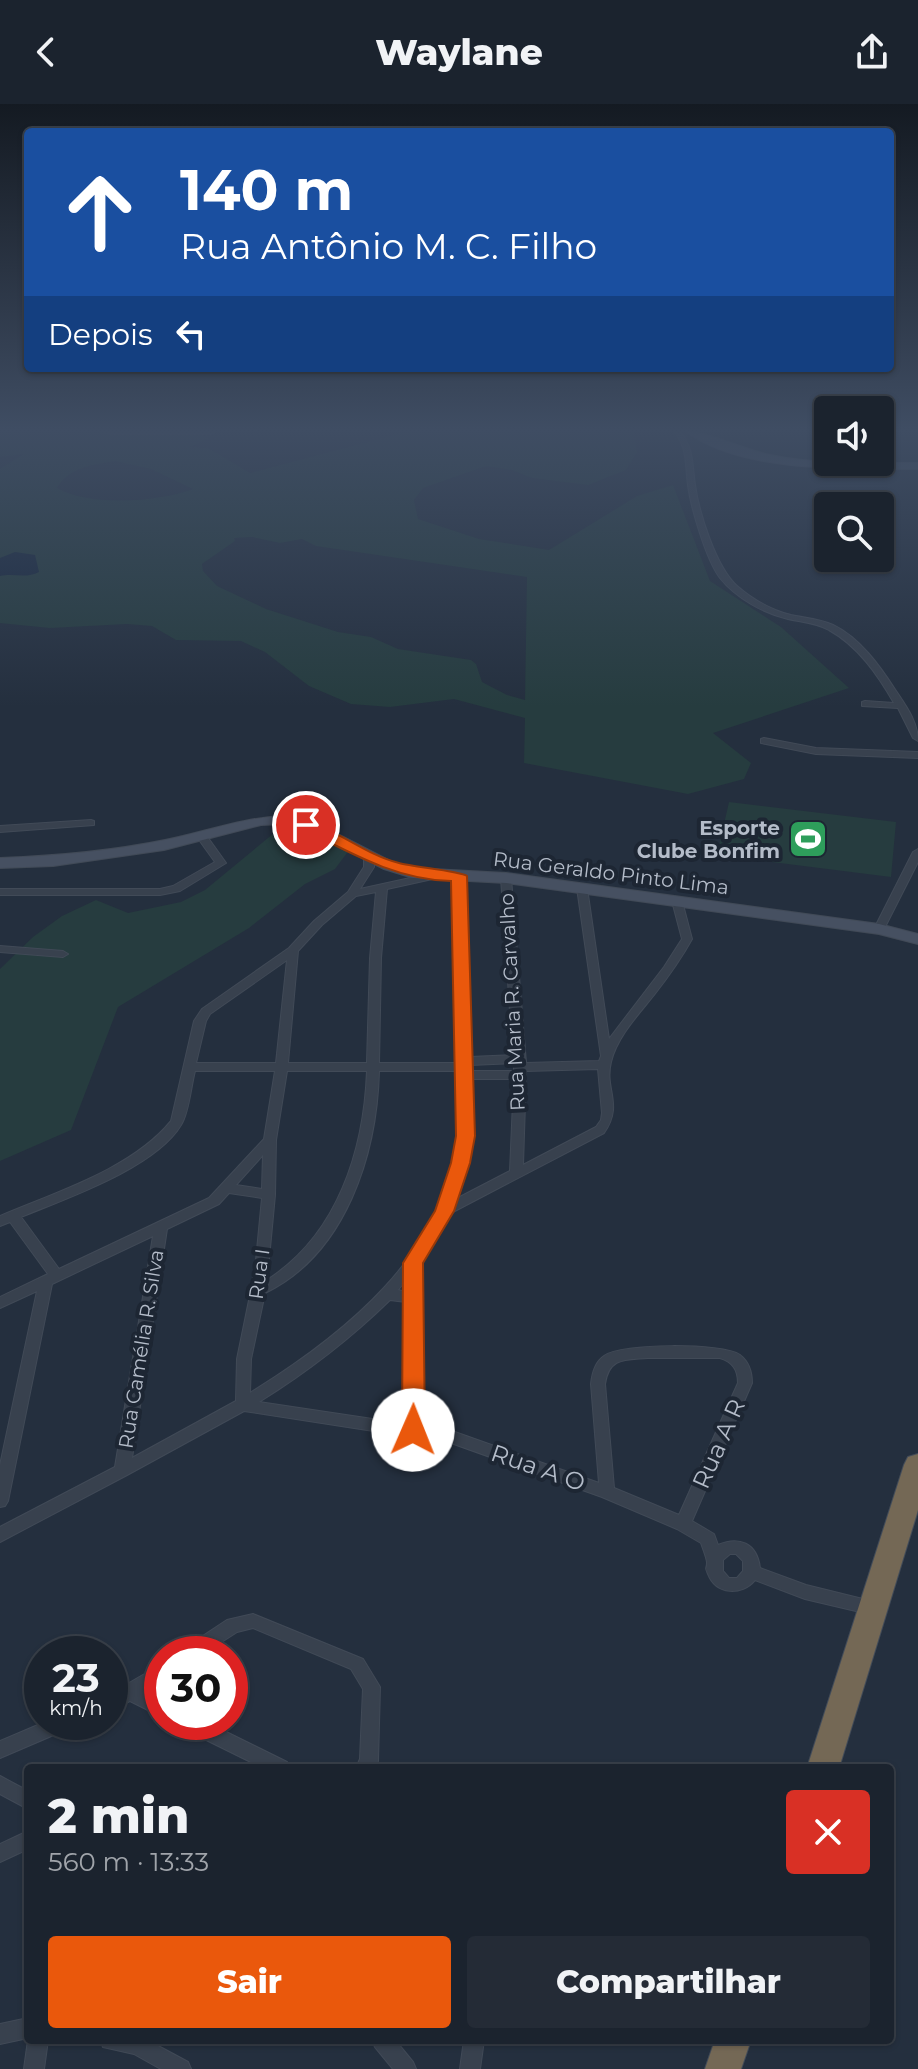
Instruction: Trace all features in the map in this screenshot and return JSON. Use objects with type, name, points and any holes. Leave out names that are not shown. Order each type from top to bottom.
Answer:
[{"type":"highway","points":[[824,1764],[918,1465]]},
{"type":"highway","points":[[723,2069],[732,2044]]},
{"type":"main road","name":"Rua Geraldo Pinto Lima","points":[[0,863],[53,861],[202,837],[261,821],[285,820],[306,825],[389,866],[433,876],[506,878],[879,929],[918,939]]},
{"type":"street","points":[[703,524],[721,574],[765,607],[828,627],[849,640],[901,706],[918,738]]},
{"type":"street","points":[[865,704],[901,706]]},
{"type":"street","points":[[764,741],[852,754],[918,755]]},
{"type":"street","points":[[852,754],[856,766]]},
{"type":"street","points":[[0,829],[91,823]]},
{"type":"street","points":[[0,892],[141,892],[176,889],[221,863],[202,837]]},
{"type":"street","points":[[879,929],[918,852]]},
{"type":"street","points":[[0,1501],[51,1279],[6,1218],[121,1166],[170,1134],[177,1122],[200,1021],[206,1012],[293,950],[352,894],[369,867],[369,857]]},
{"type":"street","points":[[352,894],[433,876]]},
{"type":"street","points":[[0,1535],[244,1405],[331,1346],[386,1294],[413,1263],[444,1211],[461,1163],[466,1136],[459,876]]},
{"type":"street","name":"Rua Maria R. Carvalho","points":[[506,878],[519,1067],[516,1175]]},
{"type":"street","points":[[259,1290],[276,1283],[295,1266],[334,1222],[361,1161],[372,1113],[375,969],[382,888]]},
{"type":"street","points":[[444,1211],[600,1130],[607,1120],[605,1062],[582,888]]},
{"type":"street","points":[[605,1062],[612,1044],[676,959],[687,939],[677,901]]},
{"type":"street","points":[[0,949],[63,954]]},
{"type":"street","name":"Rua I","points":[[244,1405],[240,1375],[259,1290],[269,1195],[270,1140],[282,1066],[293,950]]},
{"type":"street","points":[[189,1067],[519,1067],[605,1062]]},
{"type":"street","points":[[0,1303],[214,1201],[270,1140]]},
{"type":"street","points":[[227,1188],[269,1195]]},
{"type":"street","name":"Rua Camélia R. Silva","points":[[122,1471],[161,1228]]},
{"type":"street","points":[[413,1263],[413,1430]]},
{"type":"street","points":[[386,1294],[415,1298]]},
{"type":"street","name":"Rua A R","points":[[607,1492],[598,1384],[602,1368],[613,1358],[630,1355],[720,1353],[740,1363],[745,1383],[683,1524]]},
{"type":"street","name":"Rua A O","points":[[244,1405],[452,1437],[607,1492],[733,1548]]},
{"type":"street","points":[[701,1532],[712,1543],[715,1572],[727,1582],[743,1582],[753,1572]]},
{"type":"street","points":[[714,1558],[724,1549],[733,1548],[750,1557],[753,1572]]},
{"type":"street","points":[[753,1572],[805,1592],[873,1608]]},
{"type":"street","points":[[219,1636],[244,1621],[253,1621],[347,1658],[364,1671],[372,1687],[367,1764]]},
{"type":"street","points":[[130,1693],[144,1684]]},
{"type":"street","points":[[130,1693],[144,1700]]},
{"type":"street","points":[[0,1750],[24,1740]]},
{"type":"street","points":[[224,1740],[273,1764]]},
{"type":"street","points":[[0,1785],[24,1798]]},
{"type":"street","points":[[0,1853],[24,1842]]},
{"type":"street","points":[[0,2034],[24,2029]]},
{"type":"street","points":[[34,2069],[37,2044]]},
{"type":"street","points":[[131,2044],[181,2069]]},
{"type":"street","points":[[385,2044],[406,2069]]},
{"type":"street","points":[[470,2069],[473,2044]]},
{"type":"green space","points":[[0,524],[432,524],[479,539],[549,550],[592,524],[688,524],[710,581],[781,627],[849,688],[713,733],[751,763],[744,779],[688,794],[524,763],[525,718],[454,699],[390,707],[351,704],[309,686],[265,652],[241,641],[176,640],[152,626],[127,624],[50,628],[0,623]],"holes":[[[252,537],[280,543],[302,539],[316,546],[527,577],[525,700],[482,682],[476,664],[471,660],[398,649],[371,637],[338,632],[266,609],[217,586],[203,571],[202,564],[235,541],[234,538]]]},
{"type":"green space","name":"Esporte Clube Bonfim","points":[[729,802],[896,822],[891,877],[717,855]]},
{"type":"green space","points":[[279,829],[304,831],[353,845],[335,869],[305,884],[249,928],[118,1007],[71,1130],[0,1161],[0,969],[33,937],[62,916],[96,900],[128,913],[181,902],[205,890]]},
{"type":"water","points":[[15,552],[35,555],[39,572],[0,576],[0,558]]},
{"type":"place","name":"Esporte Clube Bonfim","points":[[808,839]]},
{"type":"route","points":[[306,825],[389,866],[433,876],[459,876],[466,1136],[461,1163],[444,1211],[413,1263],[413,1430]]}]
